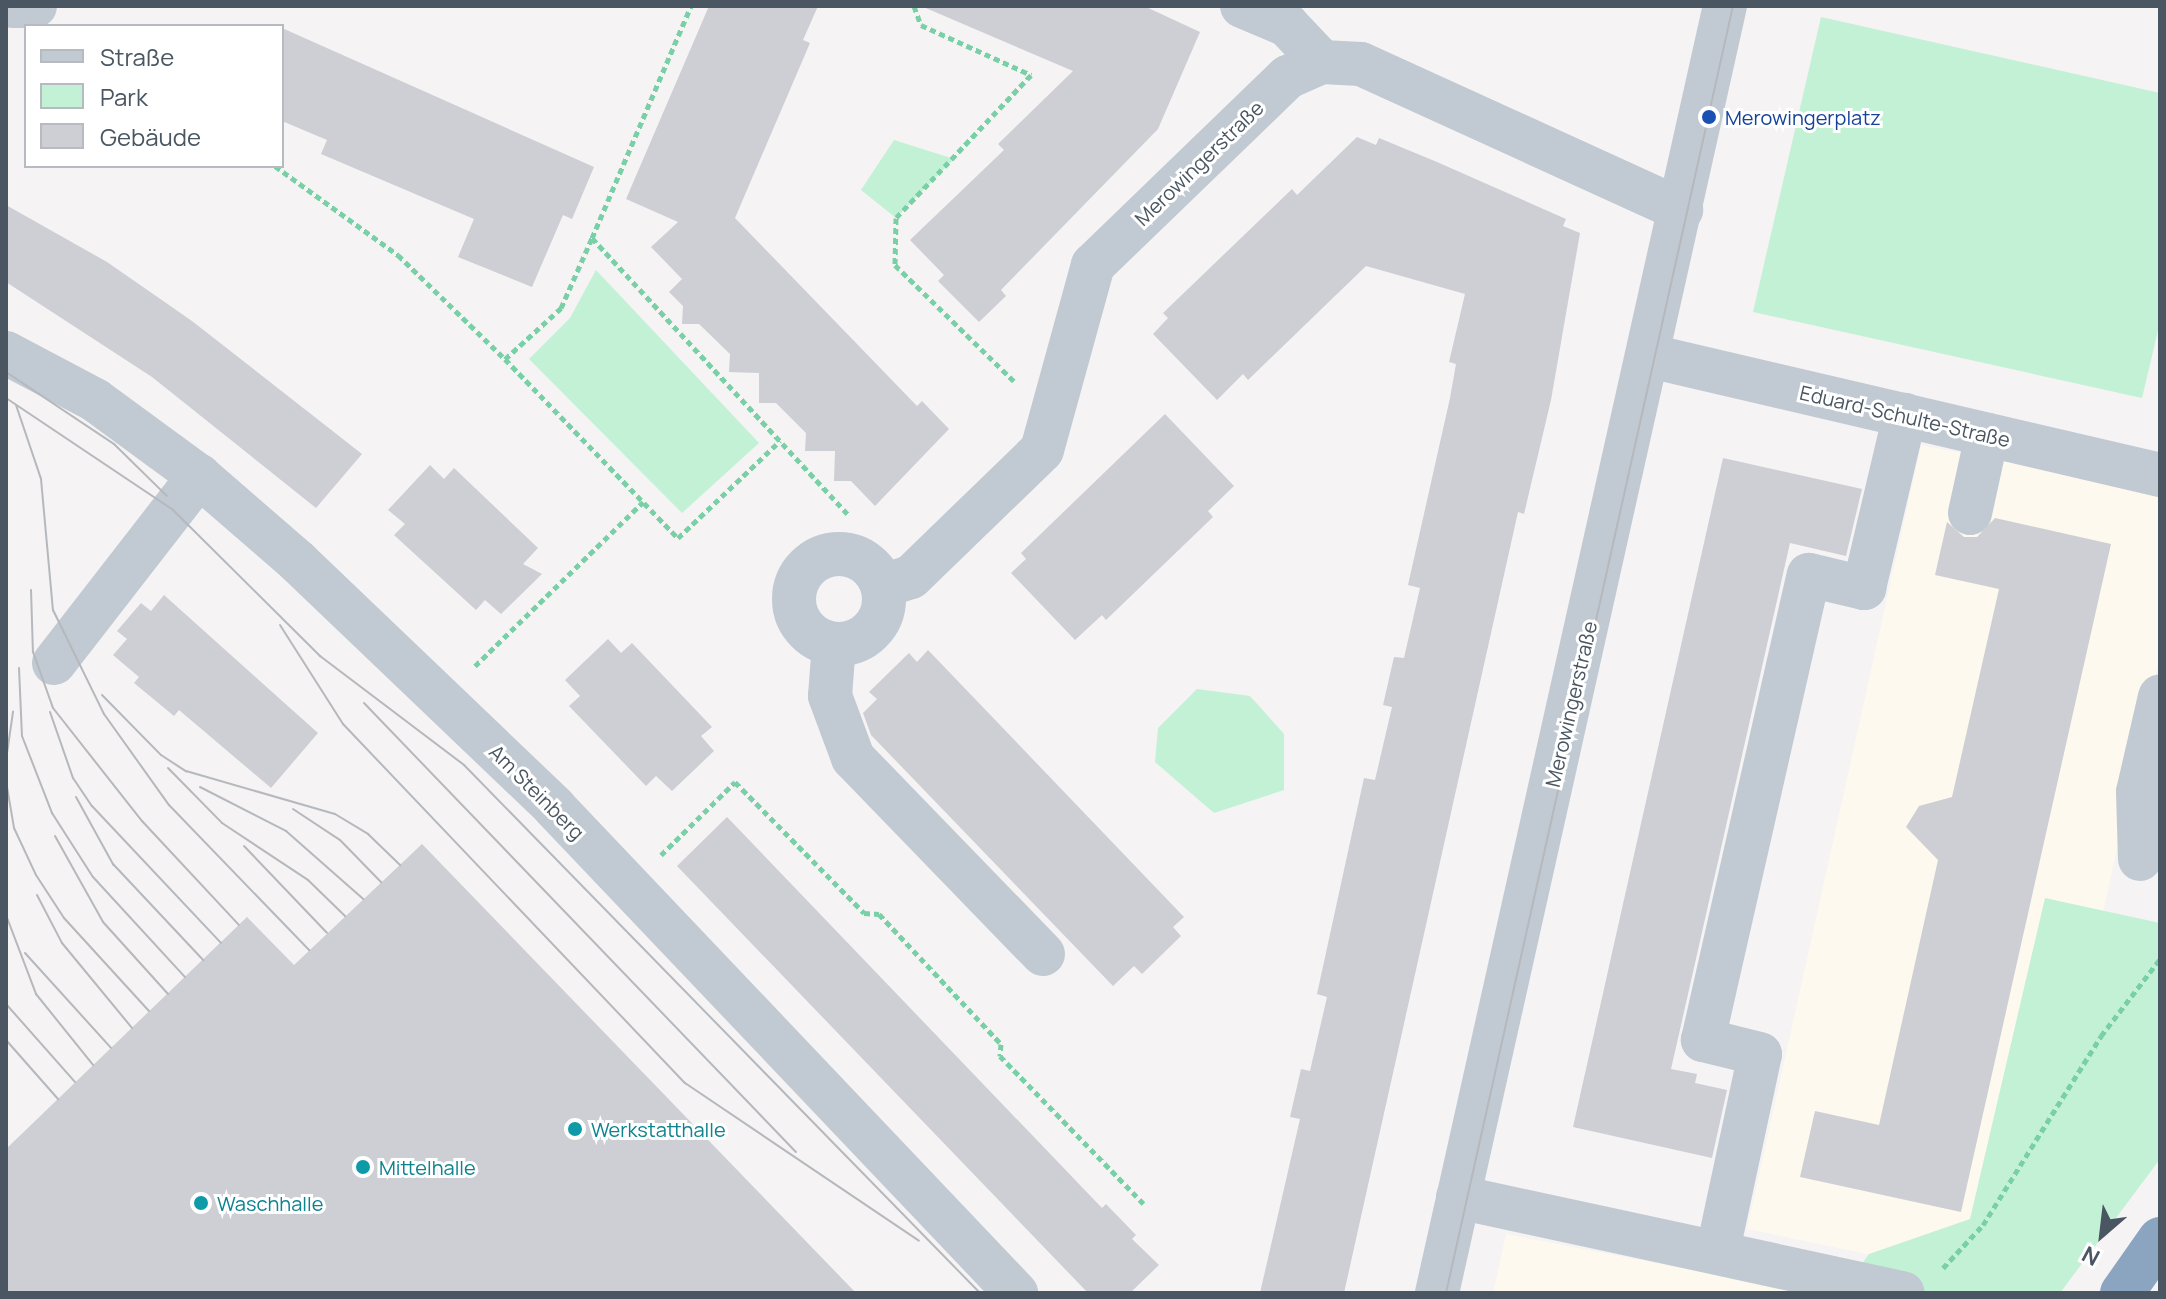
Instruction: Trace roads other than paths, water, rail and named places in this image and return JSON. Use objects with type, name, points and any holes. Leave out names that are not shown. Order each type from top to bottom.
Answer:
[{"type":"highway","points":[[2122,1293],[2160,1239]]},
{"type":"street","points":[[12,6],[35,6]]},
{"type":"street","points":[[1242,6],[1287,25],[1322,62]]},
{"type":"street","name":"Merowingerstraße","points":[[1437,1293],[1650,356],[1725,6]]},
{"type":"street","name":"Merowingerstraße","points":[[883,586],[911,577],[1042,450],[1062,391],[1082,291],[1093,265],[1288,77],[1322,62],[1361,64],[1681,210]]},
{"type":"street","name":"Am Steinberg","points":[[6,353],[95,400],[199,476],[441,698],[629,886],[1016,1293]]},
{"type":"street","name":"Eduard-Schulte-Straße","points":[[1650,356],[2160,475]]},
{"type":"street","points":[[1718,1250],[1760,1054],[1703,1040],[1706,1025],[1809,575],[1864,588],[1905,415]]},
{"type":"street","points":[[1970,513],[1987,435]]},
{"type":"street","points":[[54,663],[199,476]]},
{"type":"street","points":[[826,555],[853,555],[868,564],[883,586],[882,612],[874,628],[852,643],[834,644],[810,634],[795,611],[794,594],[804,570],[826,555]]},
{"type":"street","points":[[834,644],[830,696],[853,758],[1043,954]]},
{"type":"street","points":[[2140,859],[2138,792],[2160,697]]},
{"type":"street","points":[[1458,1197],[1718,1250],[1903,1293]]},
{"type":"tram line","points":[[1446,1293],[1733,6]]},
{"type":"tram line","points":[[6,372],[114,444],[167,496]]},
{"type":"tram line","points":[[6,398],[172,509],[320,656],[464,765],[980,1293]]},
{"type":"tram line","points":[[16,405],[41,479],[53,610],[104,714],[169,805],[309,950]]},
{"type":"tram line","points":[[31,590],[33,652],[53,708],[142,821],[239,925]]},
{"type":"tram line","points":[[280,625],[343,724],[685,1083],[919,1241]]},
{"type":"tram line","points":[[19,668],[22,736],[52,813],[93,877],[185,977]]},
{"type":"tram line","points":[[102,695],[161,755],[186,771],[335,814],[368,834],[400,865]]},
{"type":"tram line","points":[[364,703],[796,1152]]},
{"type":"tram line","points":[[6,760],[13,712]]},
{"type":"tram line","points":[[50,712],[73,778],[92,806],[221,943]]},
{"type":"tram line","points":[[168,768],[222,823],[308,880],[345,916]]},
{"type":"tram line","points":[[6,781],[14,828],[36,875],[64,918],[149,1011]]},
{"type":"tram line","points":[[200,787],[286,831],[363,899]]},
{"type":"tram line","points":[[76,797],[113,864],[203,960]]},
{"type":"tram line","points":[[293,809],[340,840],[381,882]]},
{"type":"tram line","points":[[55,836],[103,922],[168,994]]},
{"type":"tram line","points":[[244,846],[327,933]]},
{"type":"tram line","points":[[37,895],[62,943],[132,1028]]},
{"type":"tram line","points":[[6,915],[36,994],[93,1065]]},
{"type":"tram line","points":[[25,953],[111,1048]]},
{"type":"tram line","points":[[6,1004],[75,1082]]},
{"type":"tram line","points":[[6,1040],[58,1099]]},
{"type":"place","name":"Merowingerplatz","points":[[1709,117]]},
{"type":"place","name":"Werkstatthalle","points":[[575,1129]]},
{"type":"place","name":"Mittelhalle","points":[[363,1167]]},
{"type":"place","name":"Waschhalle","points":[[201,1203]]}]
